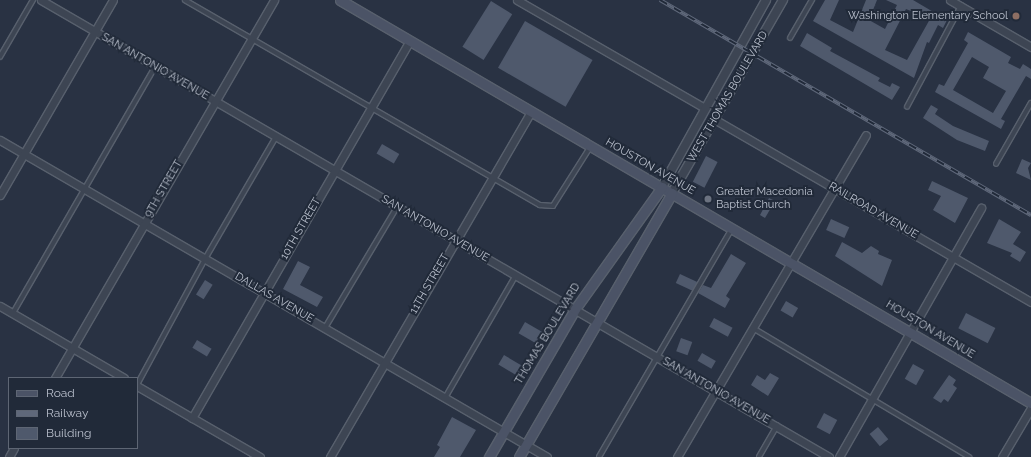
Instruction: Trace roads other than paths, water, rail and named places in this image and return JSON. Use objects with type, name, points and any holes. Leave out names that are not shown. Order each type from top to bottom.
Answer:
[{"type":"main road","name":"HOUSTON AVENUE","points":[[340,0],[1031,403]]},
{"type":"main road","name":"THOMAS BOULEVARD","points":[[489,457],[575,309],[662,187]]},
{"type":"main road","points":[[519,457],[672,193]]},
{"type":"street","name":"SAN ANTONIO AVENUE","points":[[41,0],[829,457]]},
{"type":"street","points":[[0,195],[113,0]]},
{"type":"street","name":"9TH STREET","points":[[56,377],[274,0]]},
{"type":"street","points":[[517,0],[705,108]]},
{"type":"street","name":"WEST THOMAS BOULEVARD","points":[[662,187],[766,0]]},
{"type":"street","name":"WEST THOMAS BOULEVARD","points":[[672,193],[783,0]]},
{"type":"street","points":[[950,0],[1031,47]]},
{"type":"street","name":"10TH STREET","points":[[192,418],[410,41]]},
{"type":"street","name":"11TH STREET","points":[[330,457],[531,111]]},
{"type":"street","name":"RAILROAD AVENUE","points":[[714,120],[1031,302]]},
{"type":"street","points":[[677,457],[790,262],[866,136]]},
{"type":"street","name":"DALLAS AVENUE","points":[[0,140],[547,457]]},
{"type":"street","points":[[839,457],[981,208]]},
{"type":"street","points":[[0,306],[122,377]]},
{"type":"street","points":[[138,386],[260,457]]},
{"type":"street","points":[[1002,457],[1031,408]]},
{"type":"lane","points":[[0,57],[33,0]]},
{"type":"lane","points":[[185,0],[540,205],[553,206],[591,146]]},
{"type":"lane","points":[[790,38],[812,0]]},
{"type":"lane","points":[[907,107],[961,6]]},
{"type":"lane","points":[[13,313],[155,67]]},
{"type":"lane","points":[[996,164],[1031,103]]},
{"type":"lane","points":[[138,383],[205,258],[276,137]]},
{"type":"lane","points":[[325,328],[397,206]]},
{"type":"lane","points":[[599,457],[732,228]]},
{"type":"lane","points":[[445,398],[516,275]]},
{"type":"lane","points":[[752,328],[873,398],[969,457]]},
{"type":"lane","points":[[759,457],[777,426]]},
{"type":"railway","points":[[660,0],[1031,215]]},
{"type":"place","name":"Washington Elementary School","points":[[1016,16]]},
{"type":"place","name":"Greater Macedonia Baptist Church","points":[[708,199]]}]
